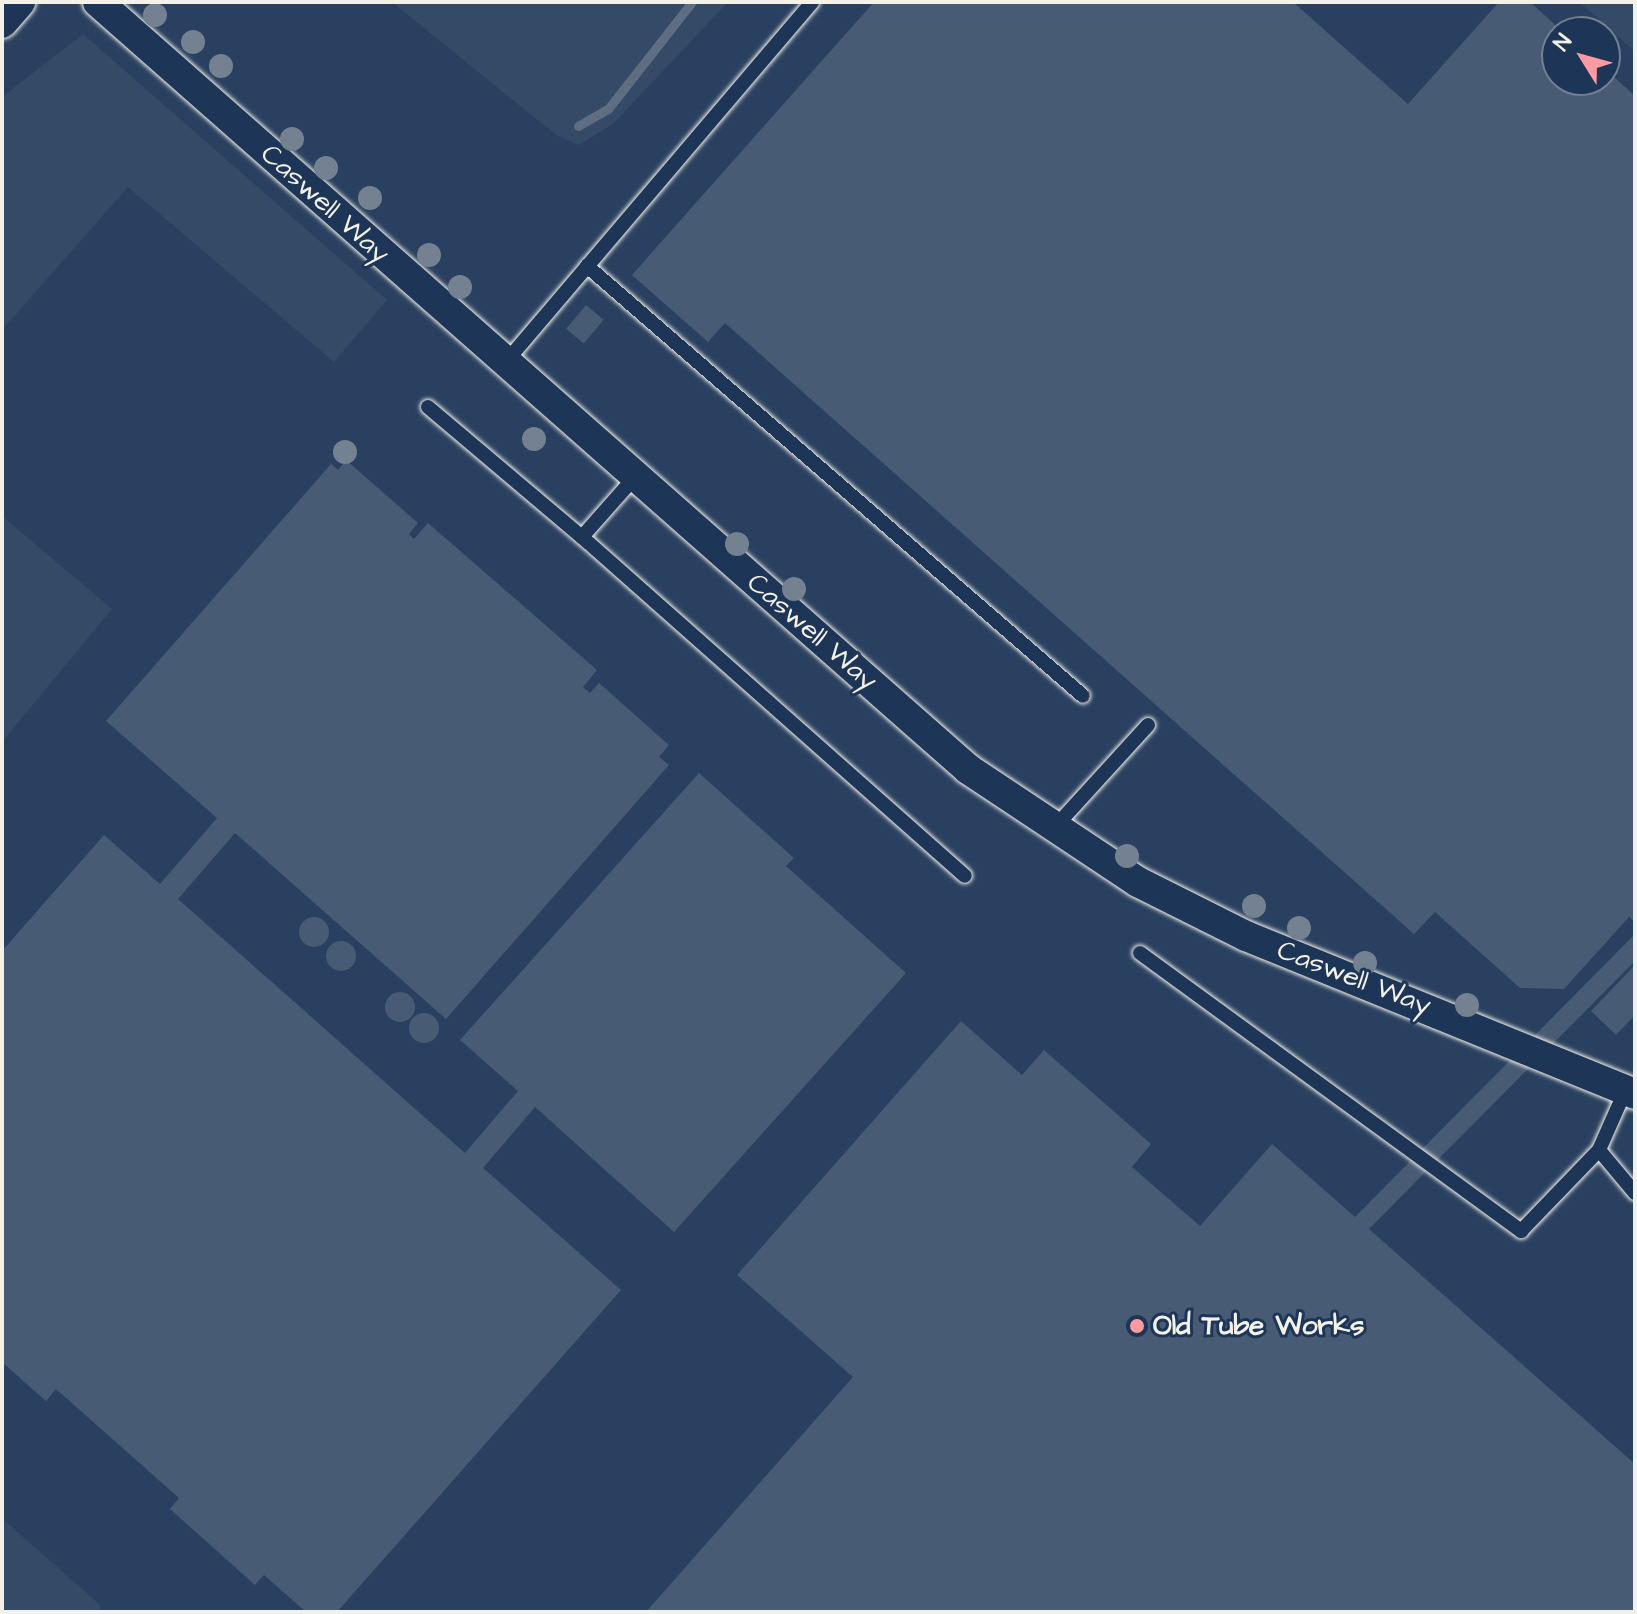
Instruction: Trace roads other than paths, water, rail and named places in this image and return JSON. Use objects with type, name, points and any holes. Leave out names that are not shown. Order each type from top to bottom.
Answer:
[{"type":"street","points":[[2,23],[20,2]]},
{"type":"street","name":"Caswell Way","points":[[98,2],[968,769],[1138,882],[1246,936],[1630,1092]]},
{"type":"lane","points":[[504,363],[812,2]]},
{"type":"lane","points":[[587,266],[1083,696]]},
{"type":"lane","points":[[428,407],[582,537],[965,876]]},
{"type":"lane","points":[[582,537],[635,477]]},
{"type":"lane","points":[[1055,827],[1148,725]]},
{"type":"lane","points":[[1140,953],[1521,1231],[1599,1150],[1630,1092]]},
{"type":"lane","points":[[1599,1150],[1635,1193]]},
{"type":"waterway","points":[[578,126],[608,109],[692,2]]},
{"type":"place","name":"Old Tube Works","points":[[1137,1326]]}]
